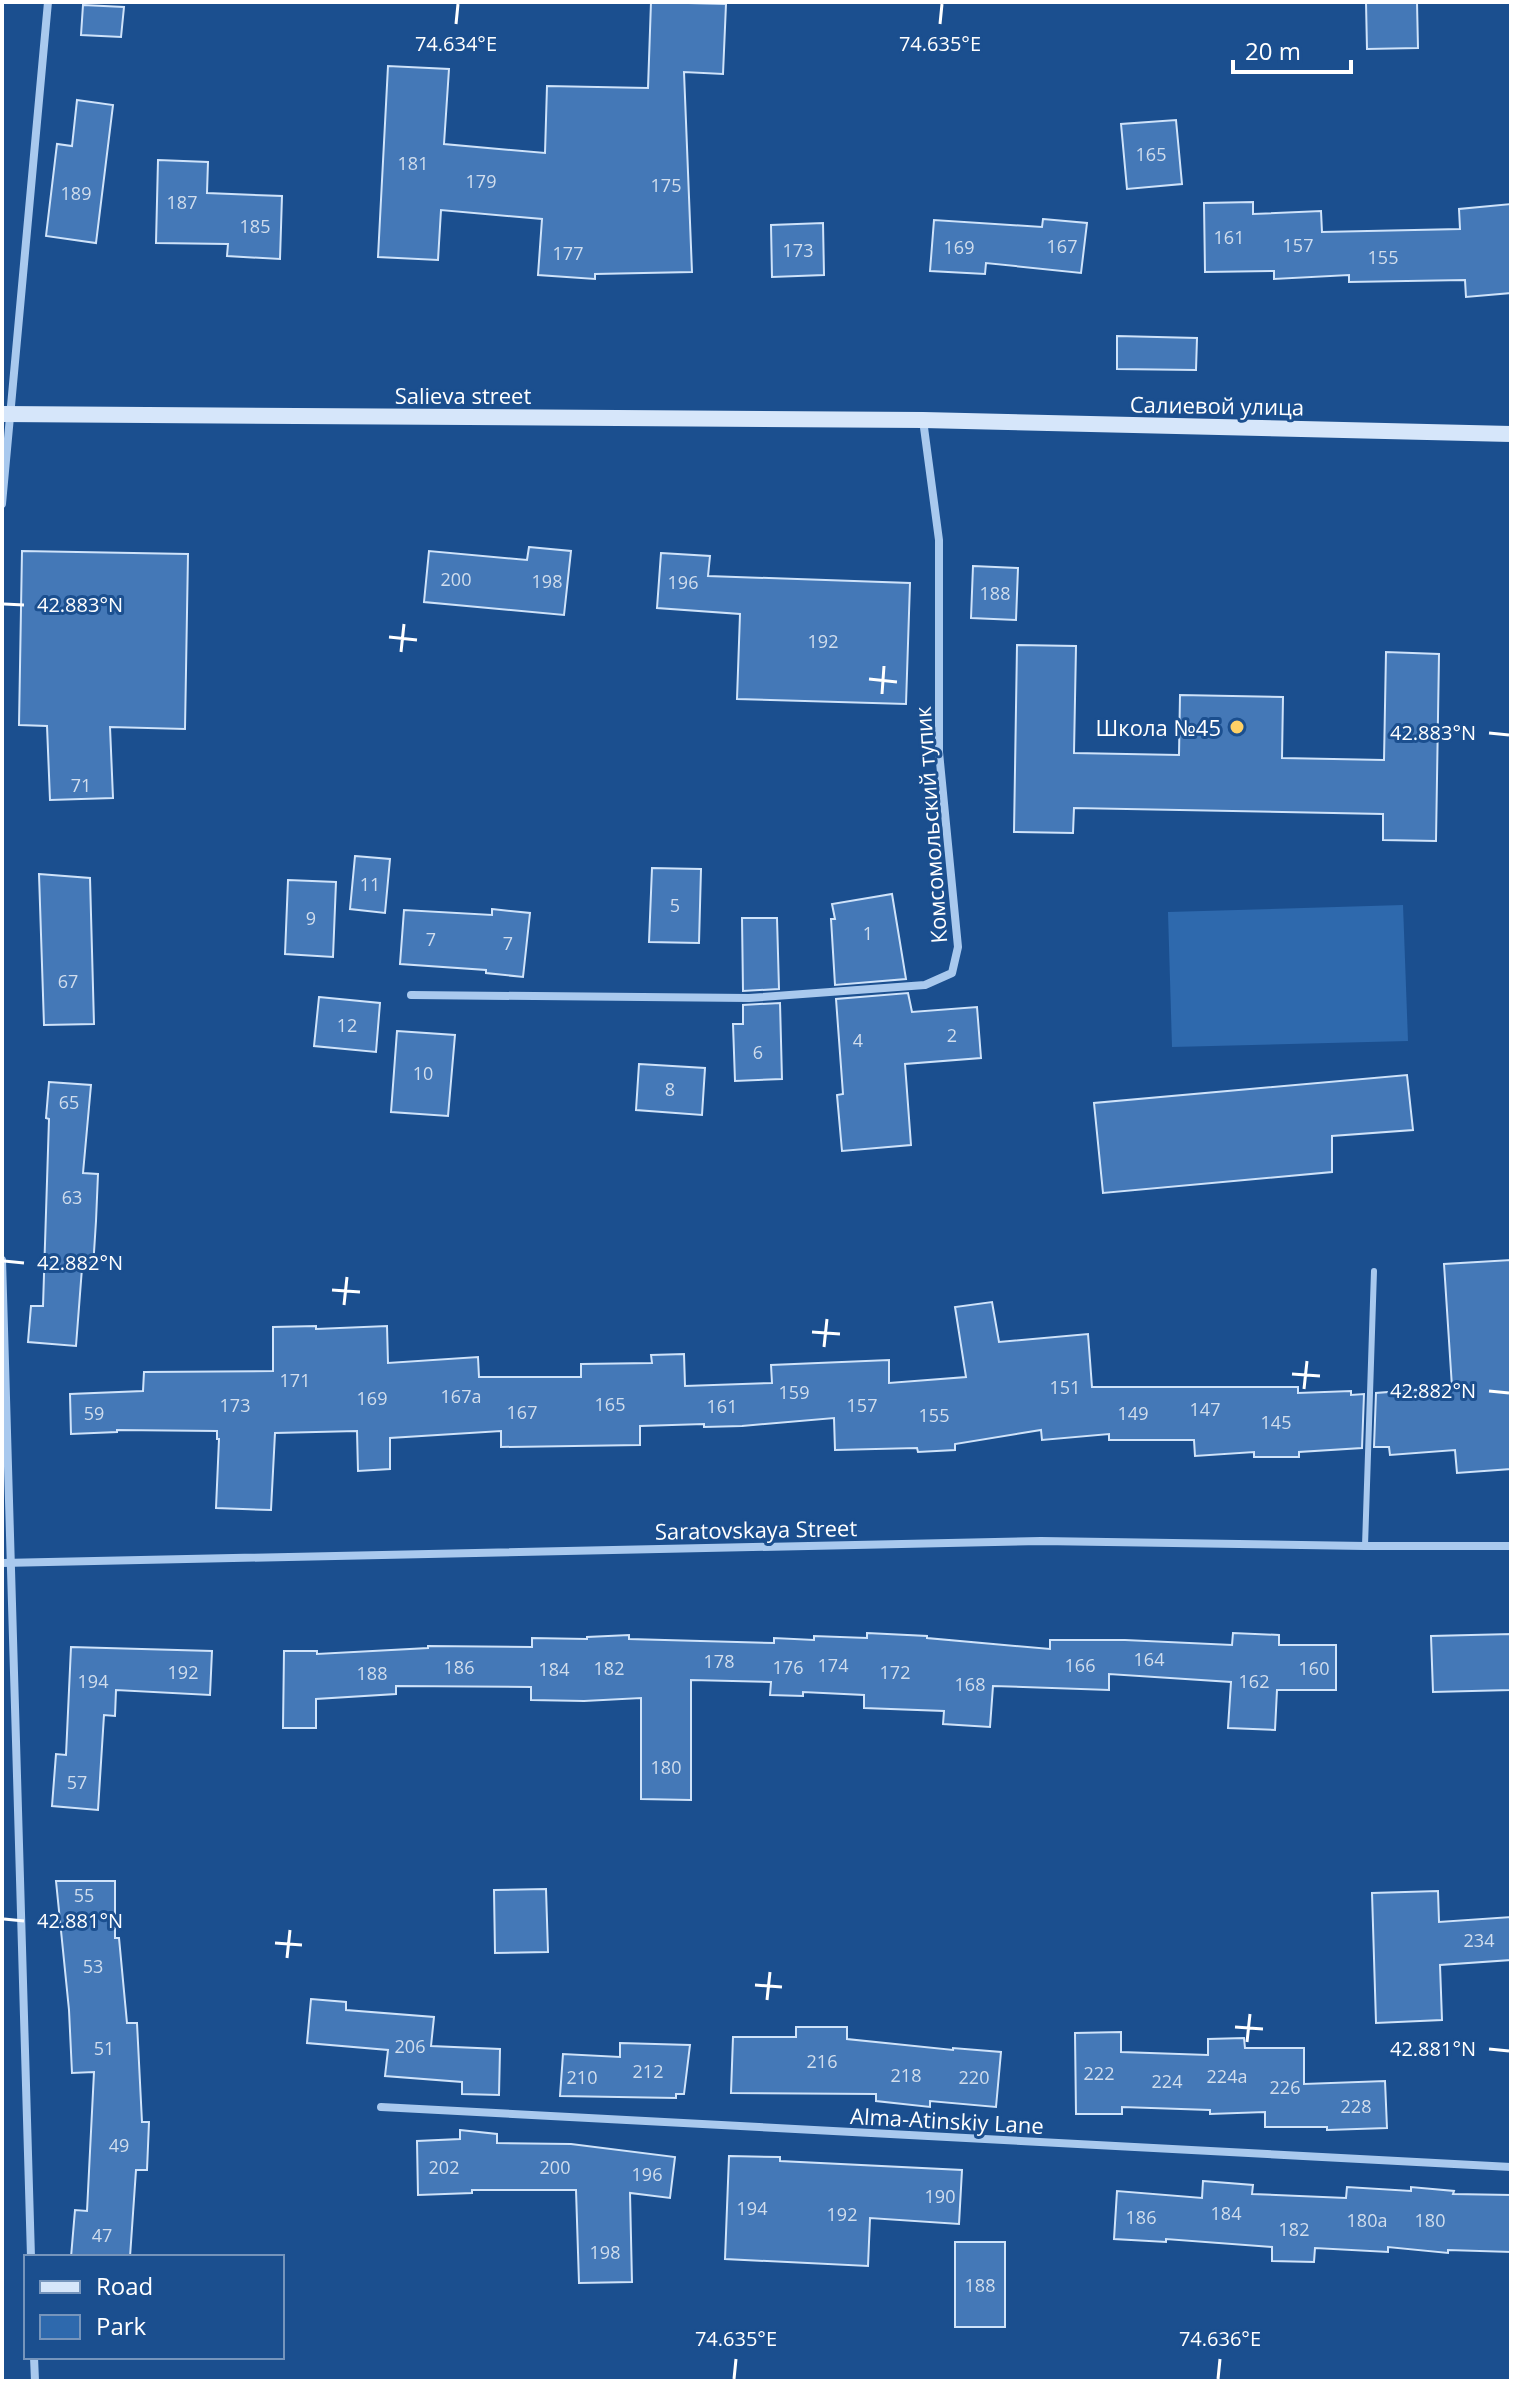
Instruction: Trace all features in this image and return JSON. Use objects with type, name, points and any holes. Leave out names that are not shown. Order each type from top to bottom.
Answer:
[{"type":"main road","name":"Salieva street","points":[[6,414],[923,420]]},
{"type":"main road","name":"Салиевой улица","points":[[923,420],[1511,434]]},
{"type":"street","points":[[2,504],[6,414],[48,2]]},
{"type":"street","name":"Комсомольский тупик","points":[[411,995],[749,998],[925,985],[952,973],[958,947],[939,752],[939,540],[923,420]]},
{"type":"street","points":[[2,1260],[6,1563],[31,2255]]},
{"type":"street","name":"Saratovskaya Street","points":[[6,1563],[1041,1541],[1511,1546]]},
{"type":"street","name":"Alma-Atinskiy Lane","points":[[381,2107],[1511,2167]]},
{"type":"street","points":[[34,2359],[35,2381]]},
{"type":"lane","points":[[1365,1546],[1374,1271]]},
{"type":"green space","points":[[1403,905],[1408,1041],[1172,1047],[1168,912]]},
{"type":"building","points":[[651,2],[726,4],[723,74],[684,72],[692,272],[595,274],[595,279],[538,275],[542,219],[441,210],[438,260],[378,257],[388,66],[449,69],[444,144],[545,153],[547,86],[648,88]]},
{"type":"building","points":[[1366,2],[1417,2],[1418,48],[1367,49]]},
{"type":"building","points":[[83,5],[124,7],[121,37],[81,35]]},
{"type":"building","points":[[77,100],[113,105],[96,243],[46,236],[57,144],[72,146]]},
{"type":"building","points":[[1176,120],[1182,184],[1127,189],[1121,124]]},
{"type":"building","points":[[158,160],[208,162],[207,193],[282,196],[280,259],[227,256],[228,244],[156,243]]},
{"type":"building","points":[[1253,202],[1253,214],[1321,211],[1322,232],[1460,229],[1459,209],[1511,204],[1511,293],[1466,297],[1465,280],[1349,282],[1349,275],[1274,279],[1274,271],[1205,272],[1204,203]]},
{"type":"building","points":[[1043,219],[1087,223],[1081,273],[986,263],[985,274],[930,271],[934,220],[1042,227]]},
{"type":"building","points":[[823,223],[824,275],[772,277],[771,225]]},
{"type":"building","points":[[1117,336],[1197,338],[1196,370],[1117,369]]},
{"type":"building","points":[[529,547],[571,551],[564,615],[424,602],[429,551],[527,560]]},
{"type":"building","points":[[22,551],[188,554],[185,729],[110,727],[113,798],[50,800],[47,726],[19,725]]},
{"type":"building","points":[[661,553],[710,556],[708,576],[910,583],[906,704],[737,699],[740,614],[657,608]]},
{"type":"building","points":[[973,566],[1018,568],[1016,620],[971,618]]},
{"type":"building","points":[[1017,645],[1076,646],[1074,753],[1179,755],[1180,695],[1283,697],[1282,758],[1384,760],[1386,652],[1439,654],[1436,841],[1383,840],[1383,814],[1074,808],[1073,833],[1014,832]]},
{"type":"building","points":[[355,856],[390,859],[385,913],[350,909]]},
{"type":"building","points":[[652,868],[701,869],[699,943],[649,942]]},
{"type":"building","points":[[39,874],[90,878],[94,1024],[44,1025]]},
{"type":"building","points":[[288,880],[336,882],[333,957],[285,954]]},
{"type":"building","points":[[892,894],[906,979],[835,985],[831,919],[835,919],[832,904]]},
{"type":"building","points":[[492,909],[530,913],[523,977],[486,973],[486,970],[400,964],[404,910],[492,915]]},
{"type":"building","points":[[742,918],[777,918],[779,989],[743,991]]},
{"type":"building","points":[[908,993],[912,1012],[977,1007],[981,1058],[905,1064],[911,1145],[842,1151],[837,1095],[843,1094],[836,999]]},
{"type":"building","points":[[319,997],[380,1003],[376,1052],[314,1046]]},
{"type":"building","points":[[780,1003],[782,1079],[735,1081],[733,1024],[743,1024],[743,1005]]},
{"type":"building","points":[[397,1031],[455,1035],[448,1116],[391,1112]]},
{"type":"building","points":[[639,1064],[705,1068],[702,1115],[636,1110]]},
{"type":"building","points":[[1407,1075],[1413,1130],[1332,1136],[1332,1172],[1103,1193],[1094,1103]]},
{"type":"building","points":[[49,1082],[91,1085],[83,1173],[98,1174],[96,1221],[93,1268],[82,1268],[76,1346],[28,1342],[31,1306],[43,1306]]},
{"type":"building","points":[[1511,1260],[1511,1469],[1457,1473],[1455,1450],[1390,1455],[1389,1447],[1374,1447],[1376,1393],[1452,1387],[1444,1264]]},
{"type":"building","points":[[992,1302],[999,1342],[1088,1334],[1092,1387],[1298,1387],[1298,1393],[1351,1391],[1351,1395],[1364,1394],[1362,1448],[1299,1452],[1299,1457],[1254,1457],[1254,1452],[1195,1456],[1194,1440],[1109,1440],[1109,1434],[1042,1440],[1041,1430],[955,1444],[955,1450],[835,1450],[834,1418],[742,1426],[640,1426],[640,1445],[501,1447],[501,1431],[390,1438],[390,1469],[358,1471],[357,1431],[275,1433],[271,1510],[216,1508],[217,1431],[117,1430],[71,1434],[70,1394],[143,1391],[144,1372],[273,1371],[273,1327],[387,1326],[388,1363],[478,1357],[479,1377],[581,1377],[581,1364],[652,1363],[651,1355],[684,1354],[685,1386],[772,1383],[771,1365],[889,1360],[889,1383],[966,1377],[955,1307]]},
{"type":"building","points":[[867,1633],[1050,1649],[1050,1640],[1232,1645],[1233,1633],[1279,1635],[1279,1645],[1336,1645],[1336,1690],[1277,1690],[1275,1730],[1228,1728],[1231,1682],[1109,1674],[1109,1690],[993,1686],[990,1727],[943,1724],[944,1711],[864,1708],[864,1695],[803,1692],[803,1696],[770,1695],[771,1682],[691,1680],[691,1800],[641,1799],[641,1698],[531,1700],[531,1687],[396,1686],[396,1694],[316,1699],[316,1728],[283,1728],[284,1651],[317,1651],[317,1654],[428,1646],[532,1647],[532,1638],[587,1639],[629,1635],[629,1639],[774,1643],[774,1638],[867,1638]]},
{"type":"building","points":[[1511,1634],[1511,1690],[1433,1692],[1431,1636]]},
{"type":"building","points":[[71,1647],[212,1651],[210,1695],[116,1690],[115,1716],[104,1715],[98,1810],[52,1806],[56,1754],[66,1755]]},
{"type":"building","points":[[56,1881],[115,1881],[115,1938],[119,1938],[127,2023],[137,2023],[142,2122],[149,2122],[147,2170],[136,2170],[130,2255],[71,2255],[75,2210],[87,2211],[94,2072],[72,2073]]},
{"type":"building","points":[[546,1889],[548,1952],[495,1953],[494,1890]]},
{"type":"building","points":[[1438,1891],[1439,1922],[1511,1917],[1511,1960],[1440,1965],[1442,2020],[1376,2023],[1372,1893]]},
{"type":"building","points":[[311,1999],[346,2002],[346,2010],[434,2017],[431,2046],[500,2049],[499,2095],[462,2094],[462,2082],[385,2076],[388,2050],[307,2043]]},
{"type":"building","points":[[796,2027],[847,2027],[847,2039],[1001,2052],[996,2107],[930,2101],[930,2107],[876,2101],[876,2094],[731,2093],[733,2037],[796,2037]]},
{"type":"building","points":[[1121,2032],[1121,2052],[1208,2055],[1208,2039],[1244,2038],[1245,2048],[1304,2048],[1304,2084],[1385,2081],[1387,2128],[1327,2130],[1327,2127],[1265,2127],[1265,2112],[1210,2114],[1210,2110],[1122,2107],[1122,2114],[1076,2114],[1075,2033]]},
{"type":"building","points":[[620,2043],[690,2045],[684,2094],[676,2094],[676,2098],[560,2096],[563,2054],[620,2057]]},
{"type":"building","points":[[460,2130],[497,2134],[497,2143],[571,2144],[675,2157],[670,2198],[630,2193],[632,2282],[579,2283],[576,2190],[472,2190],[472,2193],[418,2195],[417,2141],[460,2139]]},
{"type":"building","points":[[729,2156],[962,2170],[959,2224],[870,2218],[868,2266],[725,2259]]},
{"type":"building","points":[[1203,2181],[1253,2185],[1252,2194],[1346,2198],[1347,2187],[1411,2191],[1411,2187],[1454,2191],[1453,2194],[1511,2195],[1511,2252],[1448,2250],[1448,2253],[1388,2247],[1388,2252],[1315,2248],[1314,2262],[1272,2261],[1272,2247],[1166,2239],[1166,2242],[1114,2239],[1117,2191],[1202,2198]]},
{"type":"building","points":[[955,2242],[1005,2242],[1005,2327],[955,2327]]},
{"type":"place","name":"Школа №45","points":[[1237,727]]}]
